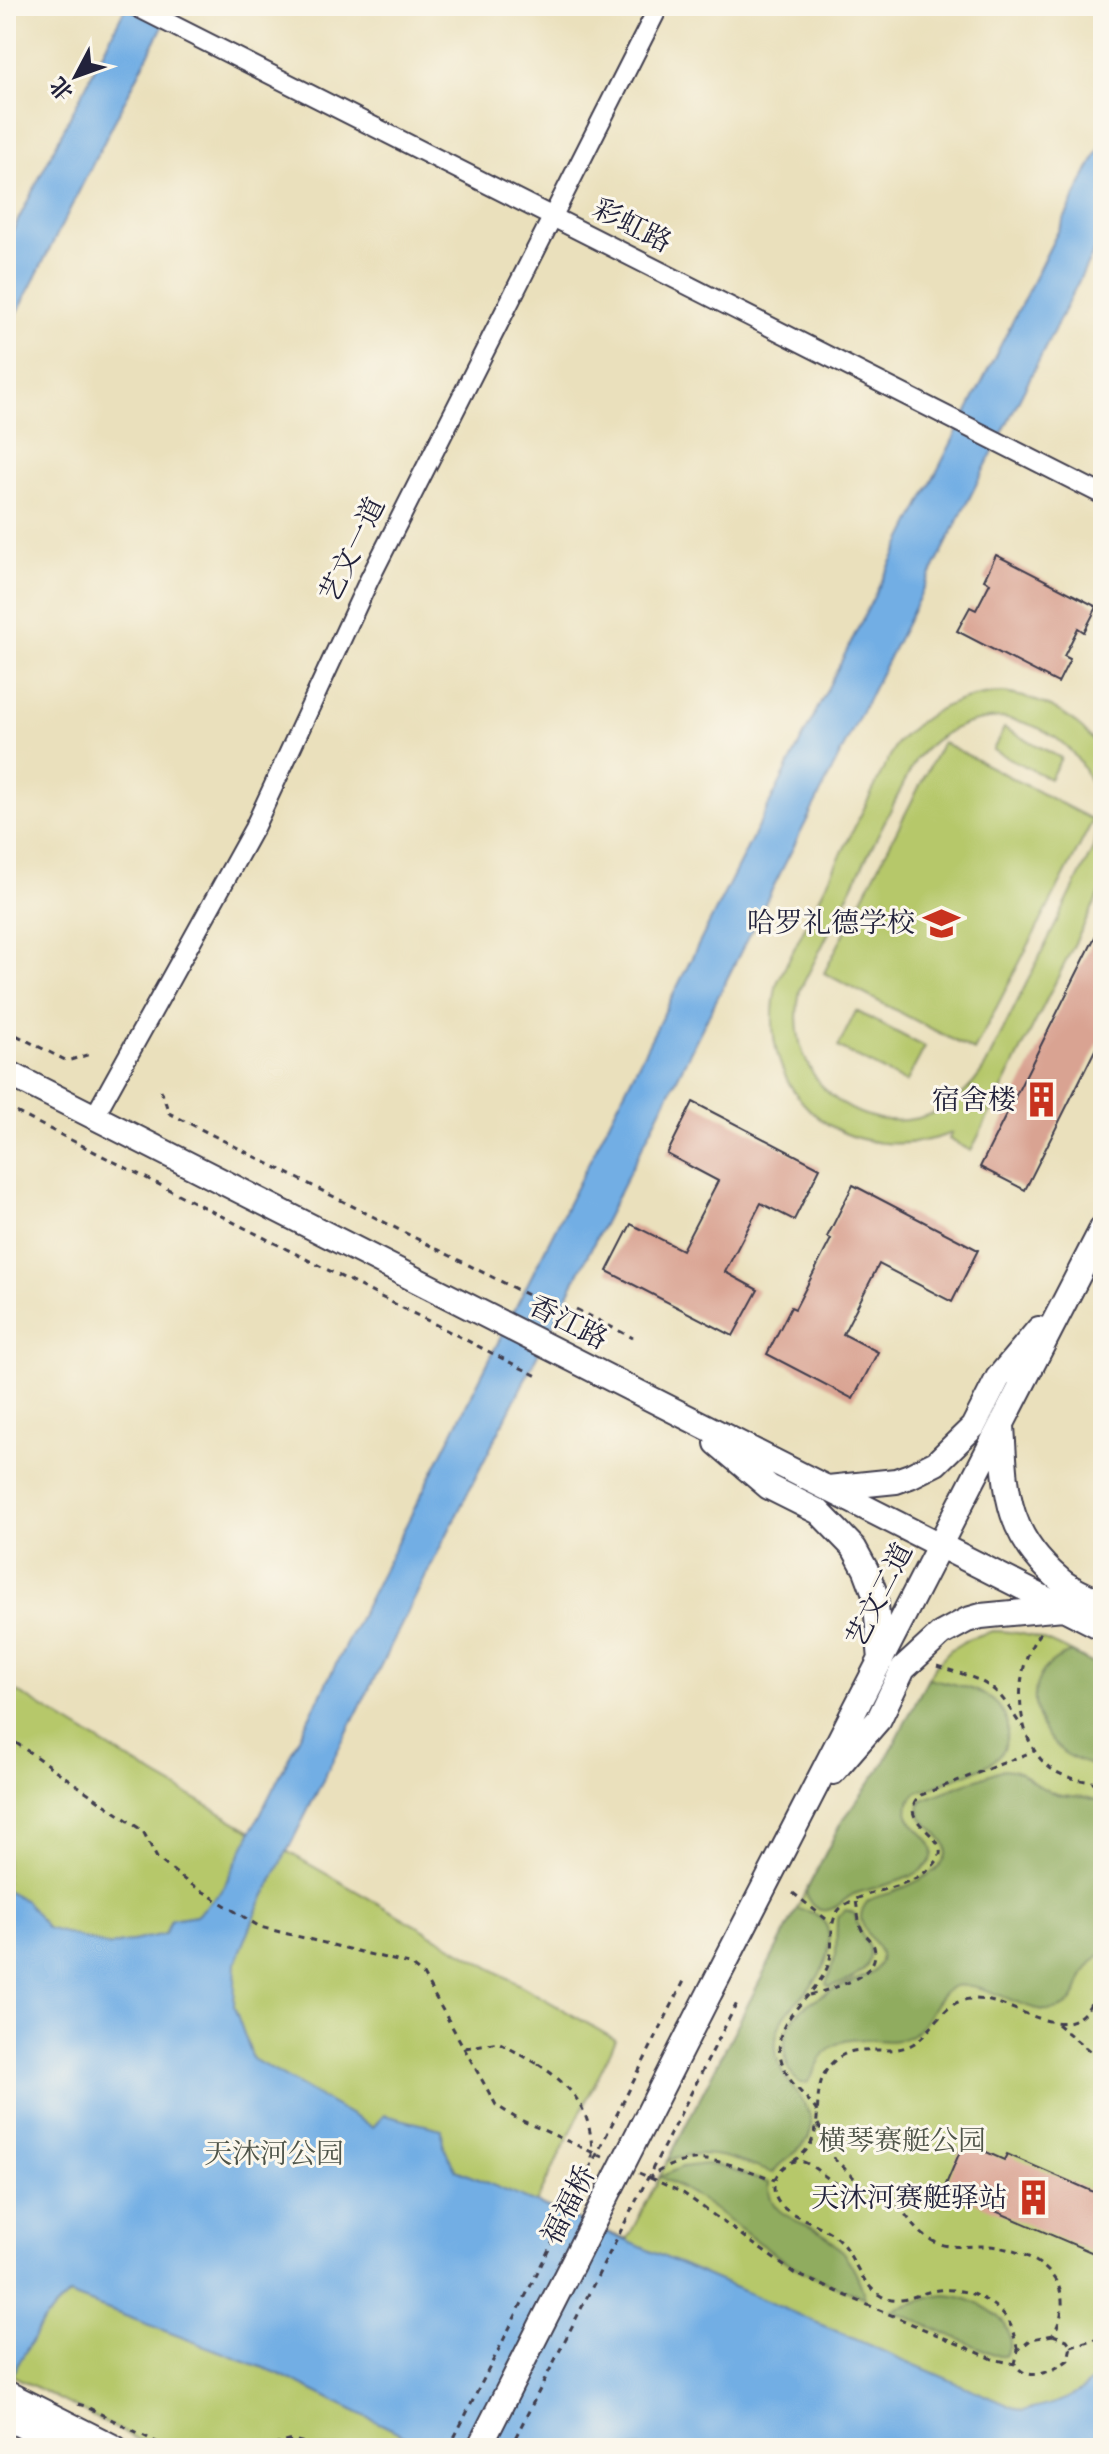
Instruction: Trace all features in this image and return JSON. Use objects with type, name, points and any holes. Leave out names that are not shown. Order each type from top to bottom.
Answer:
[{"type":"main road","name":"香江路","points":[[6,1072],[1103,1628]]},
{"type":"main road","name":"艺文二道","points":[[711,1990],[1103,1227]]},
{"type":"main road","points":[[826,1488],[896,1481],[923,1470],[947,1454],[973,1427],[998,1378],[1067,1297]]},
{"type":"main road","points":[[688,1418],[769,1487],[819,1512],[854,1548],[875,1594],[881,1660]]},
{"type":"main road","points":[[1002,1423],[1006,1487],[1018,1530],[1034,1554],[1061,1581],[1103,1604]]},
{"type":"main road","points":[[808,1801],[879,1719],[903,1669],[941,1634],[981,1616],[1063,1608]]},
{"type":"main road","name":"福福桥","points":[[479,2448],[711,1990]]},
{"type":"main road","points":[[6,2393],[115,2448]]},
{"type":"main road","points":[[6,2417],[64,2448]]},
{"type":"street","name":"彩虹路","points":[[135,6],[1103,495]]},
{"type":"street","name":"艺文一道","points":[[94,1117],[254,828],[369,580],[659,6]]},
{"type":"path","points":[[6,1030],[67,1061],[90,1054]]},
{"type":"path","points":[[161,1090],[169,1113],[569,1316]]},
{"type":"path","points":[[6,1107],[539,1377]]},
{"type":"path","points":[[576,1309],[633,1338]]},
{"type":"path","points":[[1024,1730],[1021,1703],[1024,1672],[1033,1642],[1041,1631]]},
{"type":"path","points":[[930,1664],[982,1681],[998,1693],[1024,1730],[1034,1751],[1060,1774],[1103,1784]]},
{"type":"path","points":[[6,1736],[143,1831],[157,1858],[186,1881],[260,1927],[409,1964],[423,1975],[488,2095],[505,2113],[613,2161]]},
{"type":"path","points":[[817,2112],[785,2072],[780,2050],[781,2037],[789,2015],[810,1995],[828,1966],[836,1914],[856,1900],[903,1883],[936,1861],[938,1844],[913,1811],[913,1805],[921,1795],[1034,1751]]},
{"type":"path","points":[[793,1893],[833,1925]]},
{"type":"path","points":[[810,1995],[862,1975],[872,1966],[875,1952],[860,1925],[856,1900]]},
{"type":"path","points":[[861,2185],[834,2158],[818,2124],[819,2091],[825,2072],[839,2057],[863,2048],[884,2050],[917,2042],[945,2011],[959,2002],[984,1999],[1054,2022],[1069,2022],[1082,2015],[1103,1976]]},
{"type":"path","points":[[449,2448],[686,1977]]},
{"type":"path","points":[[510,2448],[737,2003]]},
{"type":"path","points":[[1054,2022],[1103,2062]]},
{"type":"path","points":[[463,2048],[498,2042],[562,2080],[580,2104],[590,2133],[591,2164]]},
{"type":"path","points":[[818,2124],[812,2143],[799,2158],[781,2170],[775,2180],[774,2191],[778,2202],[786,2210],[834,2235],[881,2297],[902,2301],[946,2289],[977,2295],[990,2303],[1011,2327],[1018,2350],[1015,2364]]},
{"type":"path","points":[[646,2180],[680,2162],[706,2159],[719,2160],[775,2180]]},
{"type":"path","points":[[790,2163],[801,2161],[812,2165],[831,2181],[871,2187],[886,2194],[921,2233],[933,2241],[962,2248],[994,2247],[1038,2262],[1057,2282],[1062,2295],[1060,2322],[1053,2335]]},
{"type":"path","points":[[627,2168],[683,2193],[794,2273],[993,2359],[1015,2364],[1025,2373],[1053,2370],[1068,2360],[1071,2346],[1067,2340],[1053,2335],[1032,2339],[1018,2350]]},
{"type":"path","points":[[1071,2346],[1103,2337]]},
{"type":"path","points":[[262,2448],[293,2440],[323,2448]]},
{"type":"green space","points":[[1003,693],[1047,705],[1083,729],[1103,753],[1103,887],[971,1151],[949,1139],[952,1133],[913,1143],[876,1142],[843,1132],[815,1115],[793,1090],[779,1059],[773,1023],[777,983],[896,744],[931,714],[957,701]],"holes":[[[1002,718],[1026,723],[1065,745],[1079,761],[1095,801],[1093,849],[986,1065],[959,1097],[926,1115],[892,1120],[860,1113],[831,1095],[810,1068],[798,1032],[800,990],[916,759],[934,741],[965,724]]]},
{"type":"green space","points":[[1004,728],[1061,758],[1050,779],[993,750]]},
{"type":"green space","points":[[942,742],[1093,820],[974,1051],[824,973]]},
{"type":"green space","points":[[856,1011],[925,1047],[906,1083],[838,1047]]},
{"type":"green space","name":"天沐河公园","points":[[993,1631],[1037,1638],[1103,1669],[1103,2448],[154,2448],[6,2372],[6,1685],[159,1778],[616,2040],[536,2203],[627,2240],[841,1823],[885,1762],[934,1667],[950,1650],[970,1638]]},
{"type":"green space","points":[[1071,1653],[1103,1669],[1103,1768],[1063,1752],[1042,1727],[1037,1712],[1037,1684],[1044,1671],[1055,1660]]},
{"type":"green space","points":[[928,1678],[968,1688],[992,1700],[1006,1720],[1006,1742],[995,1759],[985,1766],[916,1793],[907,1813],[932,1848],[932,1857],[919,1872],[897,1882],[854,1894],[831,1909],[816,1908],[810,1903],[806,1892],[841,1823],[885,1762]]},
{"type":"green space","points":[[1003,1769],[1019,1772],[1054,1793],[1103,1803],[1103,1953],[1086,1971],[1074,1998],[1059,2009],[1039,2009],[981,1988],[958,1986],[942,1995],[913,2034],[894,2041],[862,2039],[841,2042],[823,2056],[807,2083],[800,2083],[791,2073],[786,2060],[785,2037],[789,2025],[815,1999],[868,1974],[879,1964],[879,1951],[862,1924],[865,1904],[920,1880],[934,1871],[947,1852],[940,1837],[921,1816],[919,1809],[922,1800]]},
{"type":"green space","points":[[797,1909],[811,1912],[822,1919],[829,1942],[823,1968],[782,2021],[776,2040],[782,2070],[810,2116],[807,2140],[773,2173],[721,2156],[696,2154],[668,2160]]},
{"type":"green space","points":[[846,1910],[854,1913],[870,1956],[858,1974],[829,1987],[826,1984],[836,1955],[837,1920]]},
{"type":"green space","points":[[706,2164],[769,2183],[774,2205],[781,2212],[821,2233],[842,2252],[856,2274],[865,2298],[794,2267],[708,2205],[660,2177],[682,2167]]},
{"type":"green space","points":[[946,2295],[977,2303],[997,2316],[1009,2333],[1010,2345],[1005,2356],[891,2310]]},
{"type":"water","points":[[126,6],[173,6],[6,335],[6,244]]},
{"type":"water","name":"天沐河公园","points":[[1103,142],[1103,233],[257,1911],[236,1963],[234,2006],[253,2059],[373,2127],[384,2115],[442,2129],[443,2146],[456,2170],[1022,2411],[1066,2399],[1103,2372],[1103,2448],[430,2448],[277,2373],[69,2295],[44,2320],[11,2376],[6,2374],[6,2302],[13,2286],[11,2233],[6,2228],[6,1890],[26,1901],[47,1928],[109,1946],[165,1934],[171,1919],[196,1915],[221,1892]]},
{"type":"building","points":[[996,555],[1097,607],[1084,632],[1078,628],[1064,656],[1070,659],[1058,683],[957,631],[970,607],[976,610],[990,583],[984,580]]},
{"type":"building","name":"宿舍楼","points":[[1103,921],[1103,1034],[1025,1190],[980,1167]]},
{"type":"building","points":[[693,1102],[820,1168],[794,1220],[761,1203],[725,1272],[758,1290],[733,1336],[607,1271],[631,1224],[682,1250],[718,1181],[667,1154]]},
{"type":"building","points":[[853,1185],[978,1250],[952,1302],[879,1264],[843,1334],[878,1352],[853,1399],[767,1354],[791,1307],[795,1309],[831,1239],[827,1237]]},
{"type":"building","name":"天沐河赛艇驿站","points":[[964,2142],[1004,2160],[1007,2154],[1103,2196],[1103,2244],[1098,2255],[944,2189]]},
{"type":"place","name":"哈罗礼德学校","points":[[941,923]]},
{"type":"place","name":"宿舍楼","points":[[1042,1100]]},
{"type":"place","name":"天沐河赛艇驿站","points":[[1033,2198]]},
{"type":"park label","name":"横琴赛艇公园","points":[[902,2141]]}]
